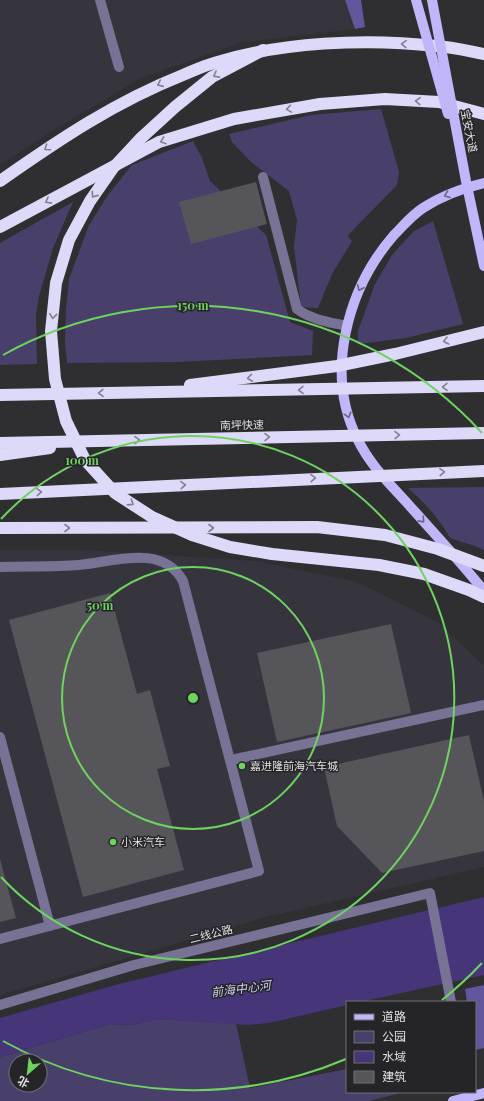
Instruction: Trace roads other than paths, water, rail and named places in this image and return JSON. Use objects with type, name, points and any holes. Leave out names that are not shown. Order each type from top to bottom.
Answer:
[{"type":"highway","points":[[0,181],[61,138],[109,110],[159,85],[213,63],[263,50],[321,44],[380,42],[436,46],[484,54]]},
{"type":"highway","points":[[263,50],[212,77],[175,107],[140,139],[113,168],[86,207],[69,240],[56,283],[51,331],[55,379],[66,421],[84,460],[115,493],[152,517],[192,535],[230,547],[272,554],[378,565],[424,574],[484,597]]},
{"type":"highway","points":[[0,227],[159,142],[234,118],[320,104],[385,99],[439,102],[484,114]]},
{"type":"highway","points":[[118,393],[337,366],[395,354],[484,332]]},
{"type":"highway","points":[[0,395],[484,386]]},
{"type":"highway","name":"南坪快速","points":[[0,443],[484,433]]},
{"type":"highway","points":[[0,455],[118,440]]},
{"type":"highway","points":[[0,494],[484,471]]},
{"type":"highway","points":[[0,528],[317,527],[385,535],[438,548],[484,566]]},
{"type":"main road","points":[[416,0],[466,181]]},
{"type":"main road","name":"宝安大道","points":[[432,0],[466,181],[484,266]]},
{"type":"main road","points":[[484,183],[445,196],[422,208],[403,225],[384,247],[368,271],[354,301],[347,326],[342,368],[343,391],[348,416],[358,440],[370,460],[384,478],[469,571],[484,591]]},
{"type":"main road","points":[[453,1101],[470,1094],[484,1093]]},
{"type":"street","points":[[100,0],[120,67]]},
{"type":"street","points":[[263,177],[297,309],[315,319],[347,326]]},
{"type":"street","points":[[0,567],[80,564],[139,557],[157,560],[178,572],[183,581],[259,871],[0,939]]},
{"type":"street","points":[[231,760],[484,705]]},
{"type":"street","points":[[0,737],[50,926]]},
{"type":"street","name":"二线公路","points":[[0,1006],[134,965],[430,898],[451,1001]]},
{"type":"water","name":"前海中心河","points":[[484,897],[484,975],[365,1001],[346,1001],[346,1005],[269,1023],[246,1025],[158,1019],[130,1025],[110,1024],[13,1053],[8,1053],[8,1055],[0,1057],[0,1018],[119,984]]},
{"type":"place","name":"嘉进隆前海汽车城","points":[[242,766]]},
{"type":"place","name":"小米汽车","points":[[113,842]]}]
